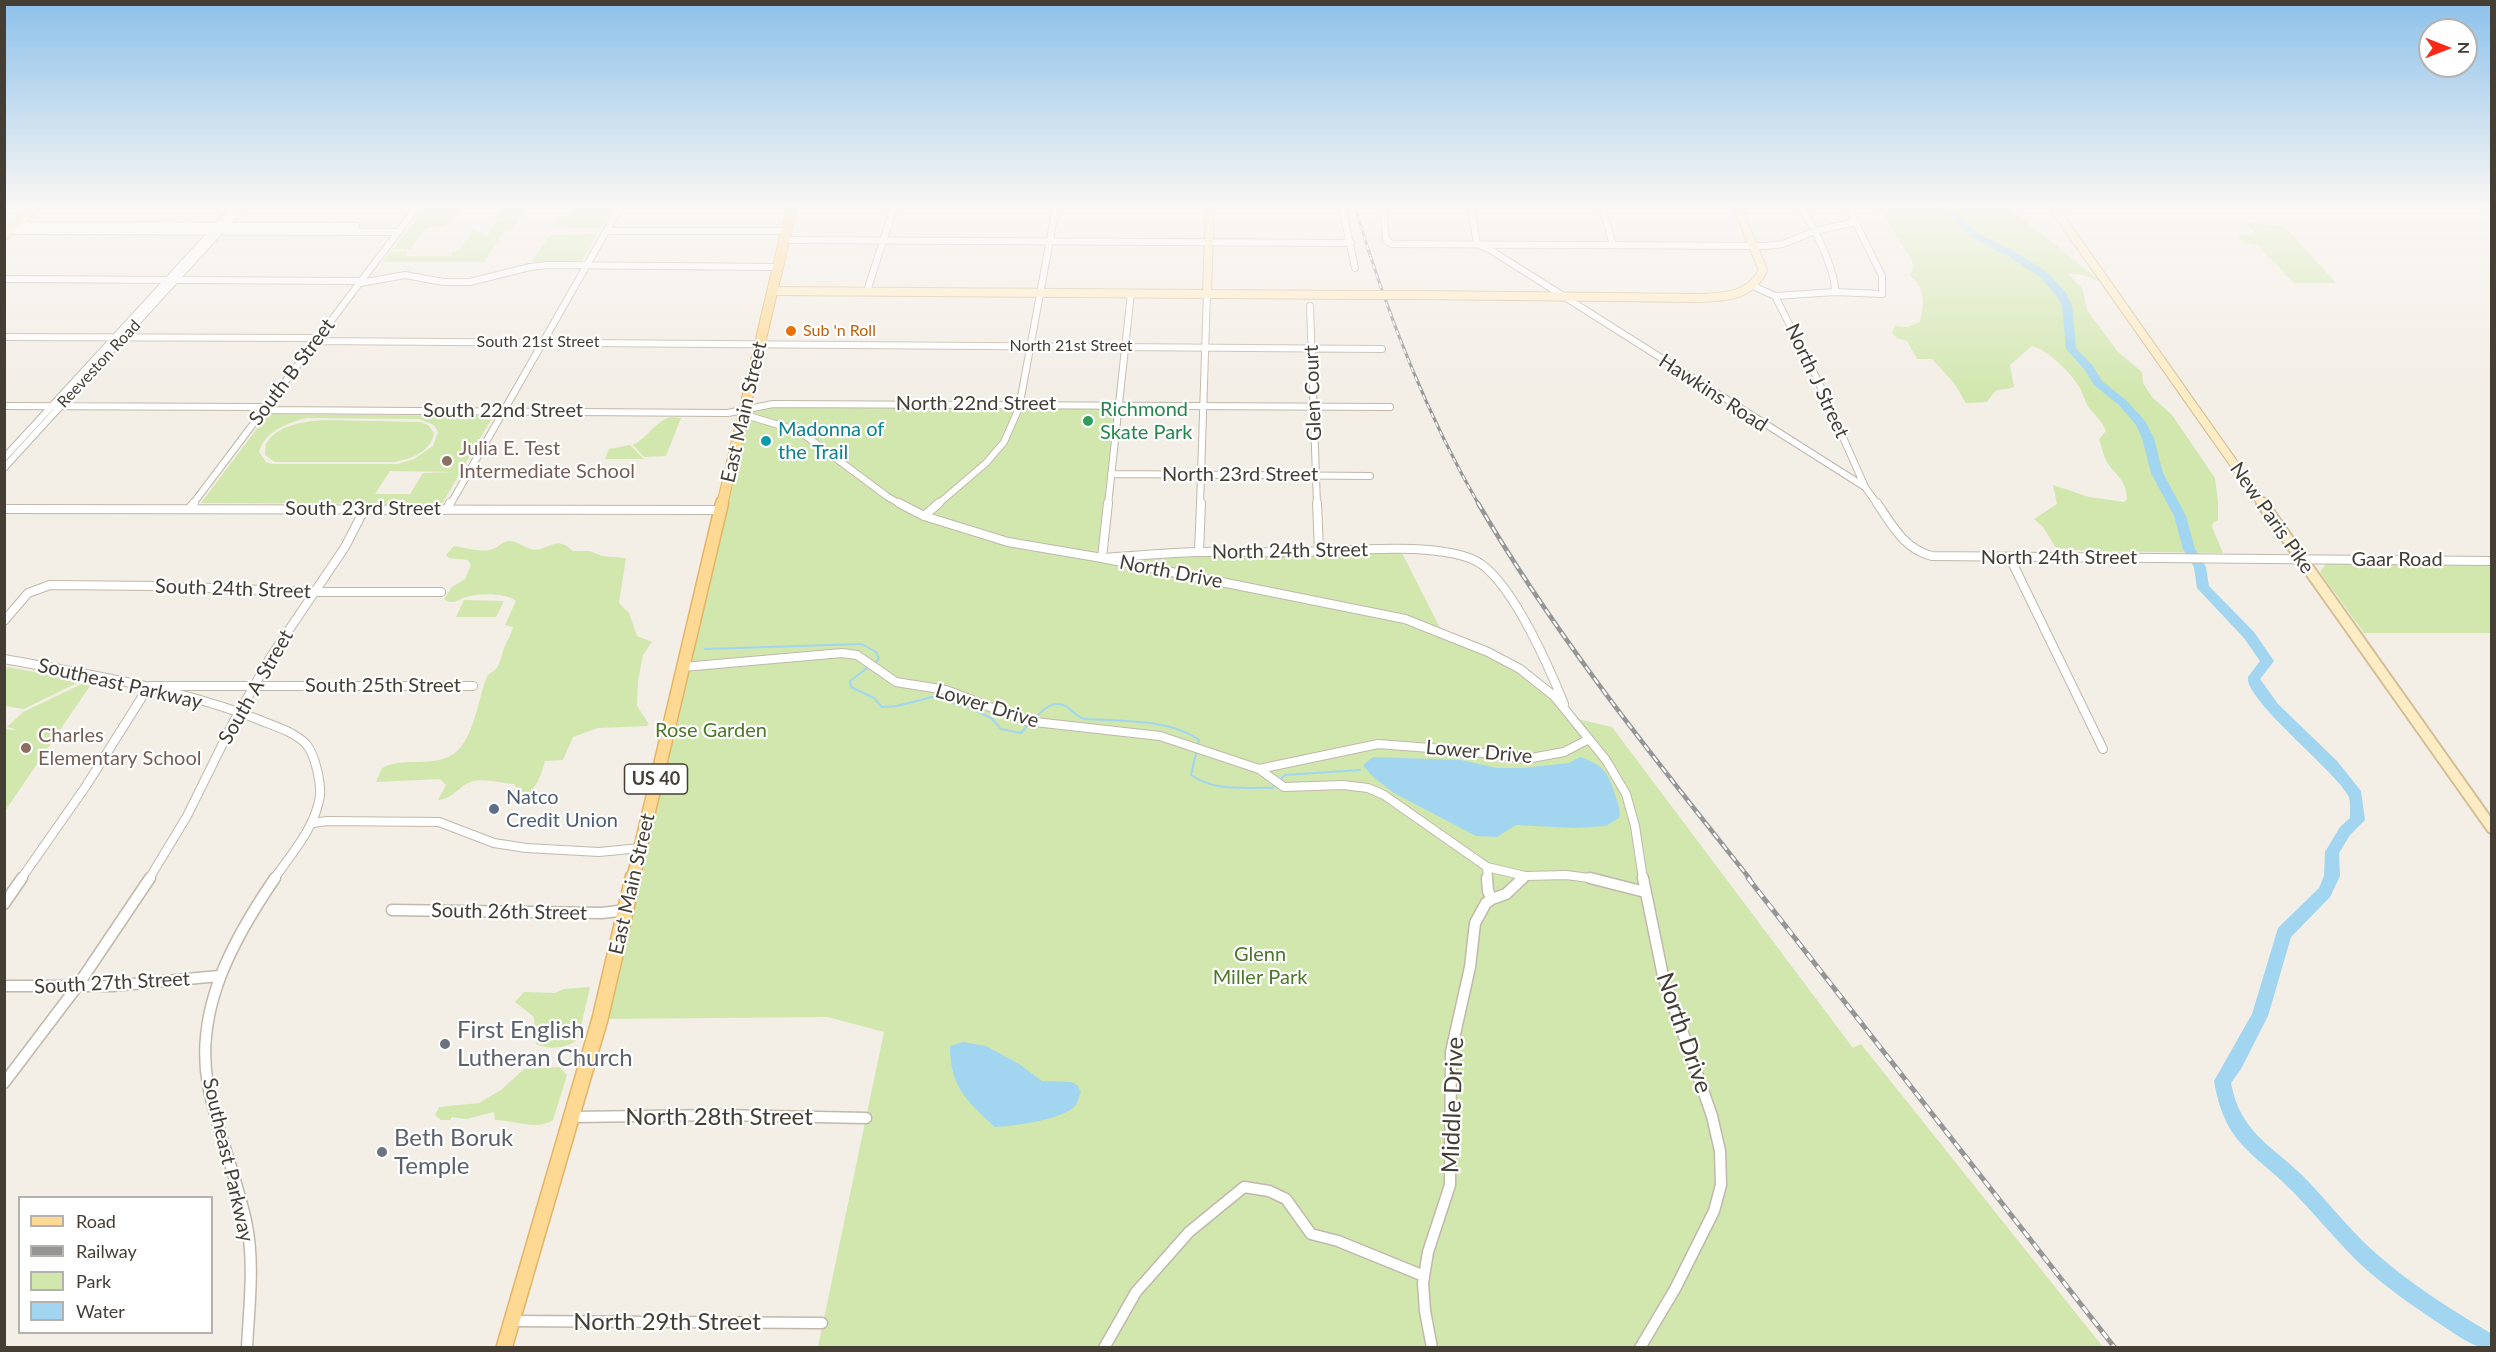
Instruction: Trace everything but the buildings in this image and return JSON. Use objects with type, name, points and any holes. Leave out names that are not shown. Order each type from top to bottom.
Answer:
[{"type":"main road","name":"East Main Street","points":[[504,1347],[600,1019],[776,270]]},
{"type":"street","name":"Reeveston Road","points":[[4,468],[54,409],[181,270]]},
{"type":"street","name":"South B Street","points":[[189,509],[370,270]]},
{"type":"street","points":[[4,282],[360,283],[408,275],[442,282],[464,283],[486,280],[522,270]]},
{"type":"street","points":[[447,509],[584,270]]},
{"type":"street","points":[[867,291],[874,270]]},
{"type":"street","points":[[924,516],[986,463],[1004,442],[1020,404],[1044,270]]},
{"type":"street","points":[[1199,552],[1208,270]]},
{"type":"street","name":"Hawkins Road","points":[[1522,270],[1865,488]]},
{"type":"street","points":[[773,291],[1716,297],[1733,295],[1753,286],[1763,270]]},
{"type":"street","points":[[1832,270],[1835,276],[1835,292]]},
{"type":"street","points":[[1753,286],[1775,296],[1835,292],[1882,294],[1882,276],[1879,270]]},
{"type":"street","name":"New Paris Pike","points":[[2098,270],[2492,828]]},
{"type":"street","points":[[1102,558],[1131,293]]},
{"type":"street","name":"North J Street","points":[[1775,296],[1819,383],[1865,488],[1903,540],[1922,554]]},
{"type":"street","name":"Glen Court","points":[[1310,306],[1319,551]]},
{"type":"street","name":"South 21st Street","points":[[4,337],[117,340],[759,344]]},
{"type":"street","name":"South 21st Street","points":[[4,342],[117,340]]},
{"type":"street","name":"North 21st Street","points":[[759,344],[1382,349]]},
{"type":"street","name":"North 22nd Street","points":[[743,411],[773,404],[1390,407]]},
{"type":"street","name":"South 22nd Street","points":[[4,406],[54,409]]},
{"type":"street","name":"Reeveston Road","points":[[4,458],[54,409]]},
{"type":"street","name":"South 22nd Street","points":[[4,411],[54,409],[743,411]]},
{"type":"street","name":"North Drive","points":[[743,411],[752,417],[769,420],[799,432],[880,492],[924,516],[969,532],[1008,542],[1102,558],[1405,619],[1472,645],[1520,669],[1554,696],[1606,760],[1626,794],[1635,826],[1645,892],[1663,976],[1719,1142],[1720,1185],[1714,1211],[1676,1289],[1640,1347]]},
{"type":"street","name":"North 23rd Street","points":[[1111,474],[1370,476]]},
{"type":"street","name":"South 23rd Street","points":[[4,509],[721,510]]},
{"type":"street","name":"South A Street","points":[[4,1083],[76,988],[142,891],[176,836],[240,712],[282,638],[345,547],[364,510]]},
{"type":"street","name":"North 24th Street","points":[[1102,558],[1199,552],[1319,551],[1425,552],[1460,556],[1477,561]]},
{"type":"street","name":"North 24th Street","points":[[1922,554],[1941,557],[2195,559]]},
{"type":"street","points":[[2010,558],[2103,749]]},
{"type":"street","name":"Gaar Road","points":[[2195,559],[2492,561]]},
{"type":"street","name":"North Drive","points":[[1477,561],[1497,582],[1531,634],[1573,718]]},
{"type":"street","name":"South 24th Street","points":[[4,621],[28,593],[50,585],[161,586],[313,592],[441,592]]},
{"type":"street","name":"Lower Drive","points":[[683,667],[842,653],[854,654],[896,682],[946,690],[1026,721],[1160,736],[1259,769],[1284,787],[1343,785],[1374,790],[1487,867]]},
{"type":"street","name":"Southeast Parkway","points":[[4,659],[149,686],[240,712],[292,733],[307,745],[315,763],[320,794],[313,824],[257,902],[227,957],[219,976],[208,1026],[206,1056],[208,1084],[246,1222],[251,1264],[247,1347]]},
{"type":"street","points":[[4,904],[86,786],[149,686]]},
{"type":"street","name":"South 25th Street","points":[[149,686],[473,686]]},
{"type":"street","name":"Lower Drive","points":[[1259,769],[1378,744],[1469,751],[1526,759],[1564,752],[1589,739]]},
{"type":"street","points":[[313,824],[327,821],[432,821],[494,843],[526,848],[599,852],[640,848]]},
{"type":"street","points":[[1525,876],[1514,889],[1492,899],[1488,891],[1487,867],[1525,876],[1588,877],[1623,890],[1645,892]]},
{"type":"street","name":"Middle Drive","points":[[1432,1347],[1426,1316],[1424,1276],[1450,1185],[1451,1052],[1470,966],[1475,923],[1486,903],[1492,899]]},
{"type":"street","name":"South 26th Street","points":[[392,910],[602,913],[626,910]]},
{"type":"street","name":"South 27th Street","points":[[4,986],[76,988],[169,983],[219,976]]},
{"type":"street","name":"North 28th Street","points":[[573,1117],[720,1115],[866,1118]]},
{"type":"street","points":[[1104,1347],[1136,1292],[1189,1232],[1244,1188],[1262,1188],[1283,1195],[1297,1211],[1311,1234],[1338,1241],[1424,1276]]},
{"type":"street","name":"North 29th Street","points":[[512,1321],[822,1323]]},
{"type":"green space","points":[[1912,270],[2086,270],[2100,281],[2079,274],[2068,274],[2082,288],[2087,310],[2118,352],[2142,372],[2143,383],[2152,397],[2172,415],[2215,478],[2218,520],[2213,523],[2212,527],[2223,553],[2089,551],[2056,548],[2043,527],[2034,519],[2057,504],[2053,485],[2089,497],[2124,502],[2127,499],[2125,486],[2107,462],[2099,439],[2106,431],[2104,427],[2086,404],[2081,390],[2072,377],[2046,352],[2032,346],[2010,365],[2014,387],[1996,391],[1987,402],[1966,403],[1954,383],[1932,359],[1917,359],[1907,341],[1897,338],[1892,333],[1895,326],[1907,327],[1920,322],[1923,303],[1921,291],[1919,285],[1910,276]]},
{"type":"green space","points":[[2281,270],[2324,270],[2336,283],[2294,283]]},
{"type":"green space","name":"Glenn Miller Park","points":[[762,405],[1119,405],[1102,557],[1401,551],[1442,632],[1520,669],[1573,718],[1612,727],[1853,1048],[1861,1044],[2103,1347],[818,1347],[884,1032],[828,1017],[600,1019],[743,411]]},
{"type":"green space","points":[[268,414],[486,416],[492,418],[442,504],[201,503]],"holes":[[[307,418],[419,419],[434,425],[438,432],[433,446],[414,459],[398,464],[272,464],[266,462],[259,452],[266,439],[285,425]],[[390,471],[456,472],[423,473],[410,494],[375,494]]]},
{"type":"green space","points":[[670,417],[681,418],[666,456],[644,457],[633,445],[660,422]]},
{"type":"green space","points":[[322,420],[421,422],[428,425],[434,433],[425,450],[413,457],[394,462],[275,462],[265,455],[266,444],[283,429],[298,423]]},
{"type":"green space","points":[[630,445],[644,459],[605,459],[609,449]]},
{"type":"green space","points":[[510,541],[534,550],[560,544],[573,551],[590,551],[602,556],[626,558],[619,603],[629,613],[637,636],[652,642],[643,655],[638,680],[637,706],[649,724],[647,726],[598,728],[573,737],[563,760],[545,761],[538,782],[524,799],[514,784],[490,781],[471,782],[450,796],[438,800],[446,785],[440,779],[376,782],[382,768],[398,763],[442,759],[458,750],[464,742],[474,721],[487,677],[498,666],[511,633],[513,627],[505,625],[516,601],[506,596],[485,594],[453,602],[447,601],[444,599],[452,587],[465,579],[471,565],[468,560],[449,558],[446,555],[454,546],[489,550]]},
{"type":"green space","points":[[2326,564],[2491,564],[2491,633],[2364,633],[2320,572]]},
{"type":"green space","points":[[464,600],[504,601],[496,617],[456,617]]},
{"type":"green space","points":[[8,667],[81,681],[24,709],[5,706],[5,670]]},
{"type":"green space","points":[[86,682],[92,683],[5,811],[5,729],[14,730],[7,727],[23,712]]},
{"type":"green space","points":[[590,987],[578,1039],[558,1048],[536,1044],[534,1017],[515,1002],[524,992],[555,993],[564,989]]},
{"type":"green space","points":[[559,1067],[567,1075],[553,1120],[547,1123],[532,1125],[495,1120],[494,1112],[466,1119],[452,1117],[450,1120],[441,1120],[435,1115],[439,1107],[479,1103],[501,1090],[524,1069]]},
{"type":"water","points":[[1373,757],[1461,760],[1497,768],[1523,768],[1569,763],[1580,757],[1599,766],[1607,774],[1620,812],[1619,818],[1606,826],[1575,828],[1516,825],[1497,837],[1476,836],[1394,793],[1372,776],[1363,765]]},
{"type":"water","points":[[963,1042],[986,1046],[1019,1064],[1042,1081],[1071,1082],[1077,1085],[1081,1092],[1076,1105],[1061,1115],[1050,1118],[1026,1124],[995,1127],[968,1101],[957,1083],[953,1072],[950,1046]]},
{"type":"waterway","points":[[2037,270],[2062,295],[2067,305],[2071,349],[2089,368],[2098,383],[2123,403],[2141,424],[2148,438],[2157,473],[2180,516],[2189,549],[2200,567],[2203,588],[2249,635],[2267,661],[2253,680],[2273,708],[2332,765],[2356,795],[2358,820],[2345,831],[2332,852],[2332,876],[2325,892],[2284,933],[2260,1016],[2235,1063],[2222,1081],[2225,1099],[2231,1114],[2248,1138],[2295,1181],[2364,1255],[2426,1303],[2492,1345]]},
{"type":"waterway","points":[[705,649],[862,644],[876,652],[879,659],[850,681],[851,687],[874,698],[882,707],[897,706],[932,697],[970,708],[991,718],[1001,729],[1021,733],[1030,723]]},
{"type":"waterway","points":[[1034,719],[1047,707],[1061,704],[1085,719],[1144,722],[1174,728],[1199,740],[1191,775],[1210,784],[1230,788],[1272,788],[1275,785]]},
{"type":"waterway","points":[[1279,781],[1285,775],[1360,770]]},
{"type":"railway","points":[[1375,270],[1393,322],[1424,396],[1479,505]]},
{"type":"railway","points":[[1478,503],[1508,553],[1573,649],[1642,742],[1750,879]]},
{"type":"railway","points":[[1748,878],[2115,1348]]},
{"type":"place","name":"Sub 'n Roll","points":[[791,331]]},
{"type":"place","name":"Richmond Skate Park","points":[[1088,421]]},
{"type":"place","name":"Madonna of the Trail","points":[[766,441]]},
{"type":"place","name":"Julia E. Test Intermediate School","points":[[447,461]]},
{"type":"place","name":"Charles Elementary School","points":[[26,748]]},
{"type":"place","name":"Natco Credit Union","points":[[494,809]]},
{"type":"place","name":"First English Lutheran Church","points":[[445,1044]]},
{"type":"place","name":"Beth Boruk Temple","points":[[382,1152]]},
{"type":"park label","name":"Rose Garden","points":[[711,731]]}]
